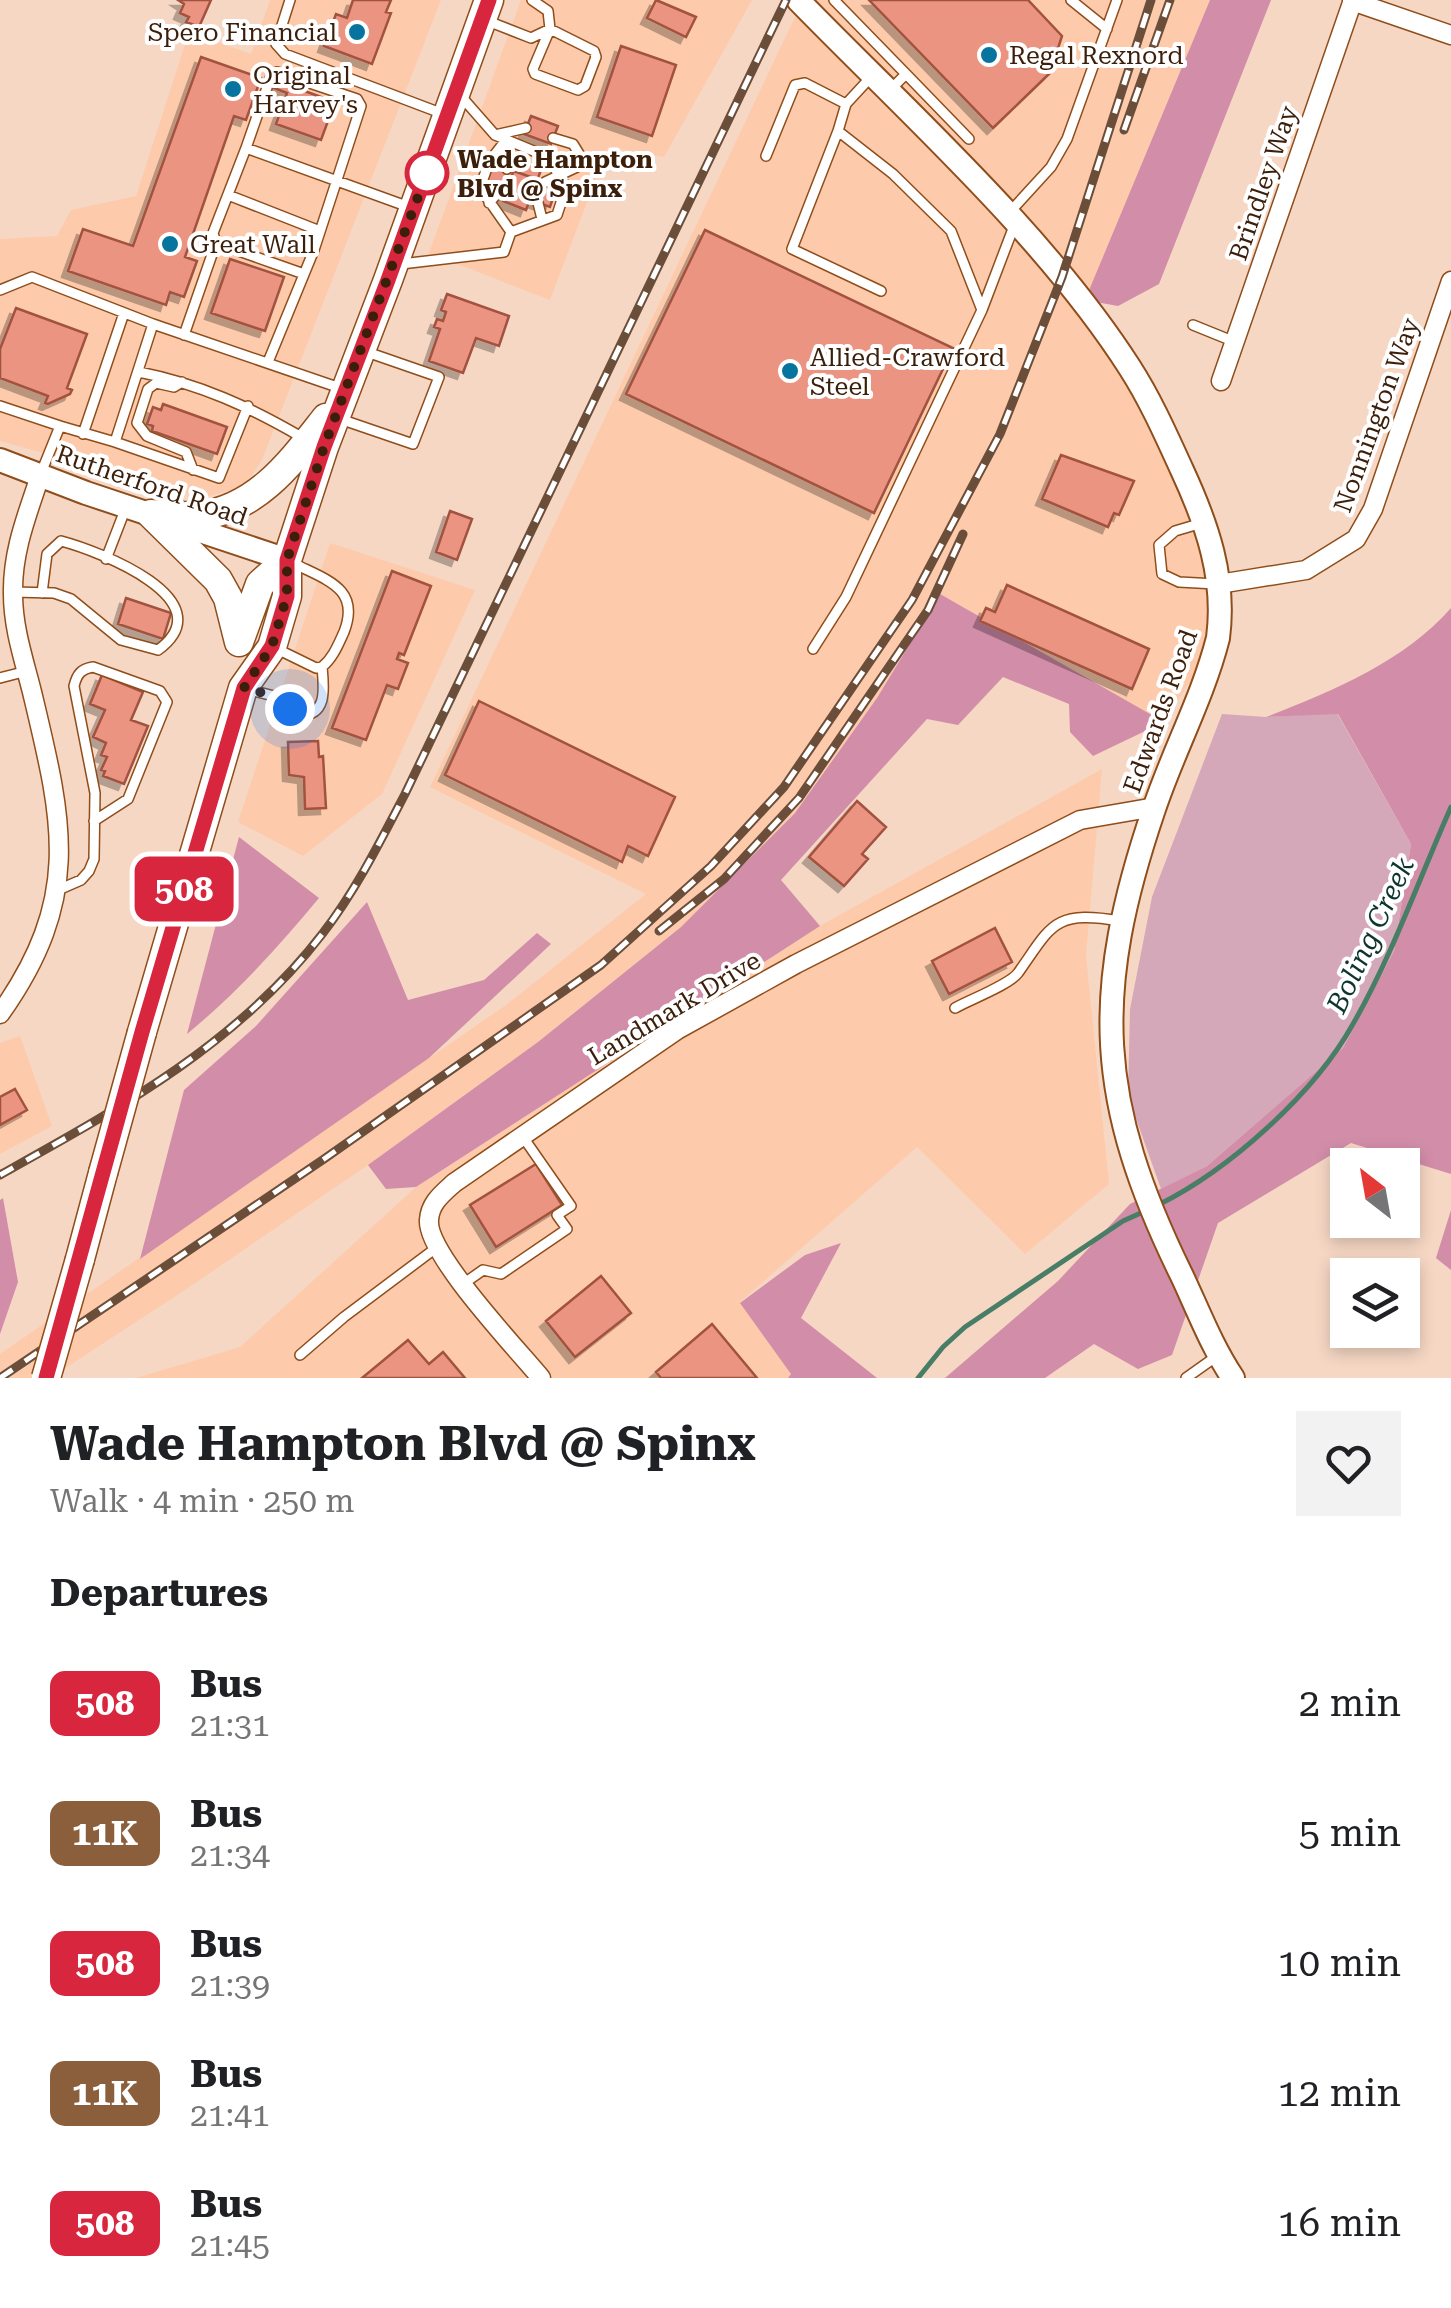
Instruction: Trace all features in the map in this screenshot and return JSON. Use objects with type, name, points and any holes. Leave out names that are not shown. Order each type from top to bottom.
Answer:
[{"type":"main road","name":"Edwards Road","points":[[798,0],[1011,220],[1069,286],[1130,367],[1204,522],[1219,584],[1220,622],[1214,654],[1154,807],[1122,922],[1112,984],[1111,1052],[1120,1111],[1151,1212],[1233,1378]]},
{"type":"main road","points":[[46,1378],[142,1032],[244,688],[272,646],[287,596],[287,560],[316,444],[341,401],[486,9]]},
{"type":"main road","points":[[139,510],[197,516],[230,509],[268,485],[316,444]]},
{"type":"main road","name":"Rutherford Road","points":[[0,460],[287,560]]},
{"type":"main road","points":[[139,510],[218,580],[228,598],[240,642],[244,688]]},
{"type":"main road","points":[[240,642],[260,584],[287,560]]},
{"type":"street","points":[[1352,1],[1451,35]]},
{"type":"street","name":"Brindley Way","points":[[1221,382],[1352,1]]},
{"type":"street","name":"Nonnington Way","points":[[1219,584],[1306,570],[1356,539],[1374,509],[1451,281]]},
{"type":"street","points":[[0,1014],[22,984],[38,951],[55,892],[59,820],[16,630],[13,592],[17,546],[40,476]]},
{"type":"street","name":"Landmark Drive","points":[[436,1248],[429,1218],[437,1198],[677,1030],[796,964],[1080,820],[1154,807]]},
{"type":"street","points":[[436,1248],[541,1378]]},
{"type":"lane","points":[[290,0],[276,44],[285,54],[452,103],[495,135],[548,157],[566,187],[557,214],[511,232],[504,252],[394,265]]},
{"type":"lane","points":[[486,9],[531,38],[550,30],[594,50],[596,57],[585,86],[578,90],[536,74],[533,69],[550,30],[548,11],[532,0]]},
{"type":"lane","points":[[834,0],[969,138]]},
{"type":"lane","points":[[1071,0],[1108,29]]},
{"type":"lane","points":[[813,649],[846,597],[982,310],[1011,220],[1067,139],[1116,0]]},
{"type":"lane","points":[[184,334],[216,242],[213,233],[272,76],[277,72],[357,99],[360,106],[338,181],[268,362]]},
{"type":"lane","points":[[881,290],[792,249],[846,104],[906,74]]},
{"type":"lane","points":[[766,156],[795,85],[806,84],[846,104]]},
{"type":"lane","points":[[495,135],[526,128]]},
{"type":"lane","points":[[838,132],[893,174],[951,231],[982,310]]},
{"type":"lane","points":[[546,182],[577,167],[581,157],[573,144],[553,138]]},
{"type":"lane","points":[[506,140],[507,169]]},
{"type":"lane","points":[[506,140],[489,162],[480,188],[511,232]]},
{"type":"lane","points":[[246,148],[414,209]]},
{"type":"lane","points":[[489,204],[500,190]]},
{"type":"lane","points":[[228,195],[320,231]]},
{"type":"lane","points":[[538,203],[542,219]]},
{"type":"lane","points":[[216,242],[304,274]]},
{"type":"lane","points":[[0,290],[32,277],[153,324],[268,362],[413,444],[438,377],[360,350]]},
{"type":"lane","points":[[83,434],[124,313]]},
{"type":"lane","points":[[115,442],[153,324]]},
{"type":"lane","points":[[1193,324],[1235,342]]},
{"type":"lane","points":[[139,372],[182,382],[248,406],[316,444]]},
{"type":"lane","points":[[182,382],[174,387],[156,384],[148,389],[137,423],[148,436],[186,452],[194,470]]},
{"type":"lane","points":[[0,406],[219,478],[248,406]]},
{"type":"lane","points":[[40,476],[60,426]]},
{"type":"lane","points":[[106,558],[139,510]]},
{"type":"lane","points":[[1204,522],[1175,531],[1159,545],[1162,574],[1179,582],[1219,584]]},
{"type":"lane","points":[[13,592],[72,600],[120,640],[158,650],[170,642],[178,616],[161,586],[106,558],[61,542],[47,554],[42,593]]},
{"type":"lane","points":[[244,688],[282,698],[298,715],[308,716],[320,708],[325,696],[322,667],[338,644],[350,604],[337,586],[287,560]]},
{"type":"lane","points":[[272,646],[316,668],[322,667]]},
{"type":"lane","points":[[55,892],[81,880],[94,859],[94,821],[95,793],[74,686],[84,669],[93,668],[160,691],[167,702],[128,799],[94,821]]},
{"type":"lane","points":[[0,678],[27,672]]},
{"type":"lane","points":[[954,1008],[1017,976],[1032,948],[1051,926],[1094,916],[1122,922]]},
{"type":"lane","points":[[463,1284],[483,1270],[502,1274],[568,1229],[558,1215],[572,1206],[523,1137]]},
{"type":"lane","points":[[300,1355],[436,1248]]},
{"type":"lane","points":[[1186,1378],[1219,1354]]},
{"type":"shaded area","points":[[270,0],[441,0],[262,460],[245,486],[210,496],[0,441],[0,239],[57,236],[71,210],[136,196],[189,32],[251,54]]},
{"type":"shaded area","points":[[521,0],[752,0],[664,157],[608,147],[550,300],[429,253]]},
{"type":"shaded area","points":[[803,0],[1210,0],[1086,300],[1194,496],[1218,638],[1164,722],[940,594],[877,698],[795,813],[681,927],[538,1042],[185,1290],[50,1378],[0,1378],[0,1354],[506,1005],[646,894],[430,787]]},
{"type":"shaded area","points":[[1210,0],[1271,0],[1159,284],[1118,306],[1085,300]]},
{"type":"shaded area","points":[[330,543],[475,590],[382,794],[303,856],[238,822]]},
{"type":"shaded area","points":[[940,594],[1164,722],[1093,756],[1070,732],[1069,704],[1003,677],[958,725],[927,719],[781,880],[820,926],[416,1187],[386,1189],[368,1165],[538,1042],[681,927],[795,813],[877,698]]},
{"type":"shaded area","points":[[1451,608],[1451,1174],[1420,1164],[1420,1148],[1367,1148],[1351,1143],[1330,1148],[1330,1156],[1218,1223],[1172,1355],[1138,1369],[1094,1344],[1045,1378],[945,1378],[1058,1281],[1130,1204],[1207,1166],[1343,1048],[1394,951],[1411,844],[1338,714],[1266,717],[1366,673],[1433,627]]},
{"type":"shaded area","points":[[1337,713],[1411,844],[1394,951],[1343,1048],[1207,1166],[1161,1189],[1128,1096],[1130,1009],[1152,897],[1222,714],[1266,717]]},
{"type":"shaded area","points":[[1102,769],[1086,956],[1109,1184],[1025,1254],[917,1147],[740,1302],[792,1375],[788,1378],[136,1378],[240,1347],[416,1187],[820,926]]},
{"type":"shaded area","points":[[239,837],[319,898],[256,969],[187,1034]]},
{"type":"shaded area","points":[[367,902],[408,1000],[484,980],[537,933],[551,944],[429,1058],[140,1259],[184,1090],[256,1026]]},
{"type":"shaded area","points":[[20,1036],[52,1126],[0,1154],[0,1043]]},
{"type":"shaded area","points":[[3,1198],[18,1282],[0,1334],[0,1200]]},
{"type":"shaded area","points":[[1451,1210],[1451,1270],[1436,1258]]},
{"type":"shaded area","points":[[841,1243],[801,1318],[877,1378],[788,1378],[791,1374],[740,1303],[805,1255]]},
{"type":"building","points":[[178,0],[211,0],[199,27],[186,22],[189,17],[180,13],[184,4]]},
{"type":"building","name":"Spero Financial","points":[[353,0],[391,0],[386,12],[391,13],[372,64],[324,46],[336,14],[347,18]]},
{"type":"building","points":[[656,0],[696,17],[686,37],[647,18]]},
{"type":"building","name":"Regal Rexnord","points":[[869,0],[1028,0],[1062,36],[1050,73],[993,128]]},
{"type":"building","points":[[621,46],[676,65],[652,136],[597,117]]},
{"type":"building","points":[[201,57],[261,78],[246,120],[234,116],[185,257],[197,261],[184,297],[170,292],[166,305],[68,271],[83,229],[133,246]]},
{"type":"building","points":[[277,81],[335,102],[321,140],[276,124],[287,93],[274,88]]},
{"type":"building","points":[[531,116],[558,126],[551,144],[524,134]]},
{"type":"building","points":[[517,161],[541,170],[526,210],[503,201]]},
{"type":"building","points":[[493,164],[557,186],[550,207],[485,184]]},
{"type":"building","name":"Allied-Crawford Steel","points":[[705,230],[953,348],[874,513],[626,394]]},
{"type":"building","points":[[230,259],[284,277],[265,331],[211,313]]},
{"type":"building","points":[[447,294],[509,316],[499,346],[476,338],[463,373],[429,361],[440,329],[434,327],[437,319],[443,321],[446,312],[441,310]]},
{"type":"building","points":[[16,308],[87,334],[67,388],[72,390],[70,394],[48,404],[48,396],[0,378],[0,349]]},
{"type":"building","points":[[163,404],[227,427],[217,454],[152,431],[153,426],[147,424],[153,407],[161,410]]},
{"type":"building","points":[[1061,455],[1134,481],[1119,515],[1114,513],[1108,527],[1042,499]]},
{"type":"building","points":[[450,511],[472,519],[457,560],[436,552]]},
{"type":"building","points":[[392,571],[431,586],[404,655],[399,653],[397,659],[408,663],[398,689],[387,685],[366,740],[332,728]]},
{"type":"building","points":[[1007,585],[1149,649],[1132,689],[980,621],[986,608],[995,612]]},
{"type":"building","points":[[126,598],[171,613],[163,639],[118,624]]},
{"type":"building","points":[[102,675],[143,692],[131,720],[148,726],[124,784],[103,776],[105,771],[101,770],[107,757],[101,755],[106,743],[93,737],[105,710],[90,704]]},
{"type":"building","points":[[479,701],[675,797],[648,856],[628,846],[622,862],[445,775]]},
{"type":"building","points":[[318,741],[319,757],[323,756],[326,808],[305,809],[304,777],[289,775],[288,742]]},
{"type":"building","points":[[857,801],[886,827],[862,854],[868,859],[844,886],[809,857]]},
{"type":"building","points":[[995,928],[1012,962],[949,994],[932,961]]},
{"type":"building","points":[[15,1089],[27,1110],[0,1125],[0,1097]]},
{"type":"building","points":[[536,1164],[562,1205],[496,1247],[470,1205]]},
{"type":"building","points":[[601,1276],[631,1313],[575,1357],[546,1321]]},
{"type":"building","points":[[712,1324],[757,1378],[661,1378],[656,1372]]},
{"type":"building","points":[[408,1340],[429,1364],[443,1352],[465,1378],[362,1378]]},
{"type":"waterway","name":"Boling Creek","points":[[1158,1205],[1213,1172],[1268,1128],[1336,1050],[1380,972],[1451,807]]},
{"type":"waterway","points":[[918,1378],[965,1327],[1123,1221],[1143,1212]]},
{"type":"railway","points":[[0,1175],[133,1098],[215,1041],[290,973],[346,900],[405,794],[786,0]]},
{"type":"railway","points":[[0,1378],[324,1159],[601,965],[711,866],[784,787],[912,600],[1000,434],[1062,277],[1151,0]]},
{"type":"railway","points":[[1124,130],[1170,0]]},
{"type":"railway","points":[[659,931],[724,879],[799,798],[928,610],[963,534]]},
{"type":"bus line","name":"508","points":[[46,1378],[142,1032],[244,688],[272,646],[287,596],[287,560],[324,447],[489,0]]},
{"type":"place","name":"Spero Financial","points":[[357,32]]},
{"type":"place","name":"Regal Rexnord","points":[[989,55]]},
{"type":"place","name":"Original Harvey's","points":[[233,89]]},
{"type":"place","name":"Wade Hampton Blvd @ Spinx","points":[[427,173]]},
{"type":"place","name":"Great Wall","points":[[170,244]]},
{"type":"place","name":"Allied-Crawford Steel","points":[[790,371]]},
{"type":"route","points":[[290,709],[282,698],[244,688],[272,646],[287,596],[287,560],[324,447],[427,173]]}]
